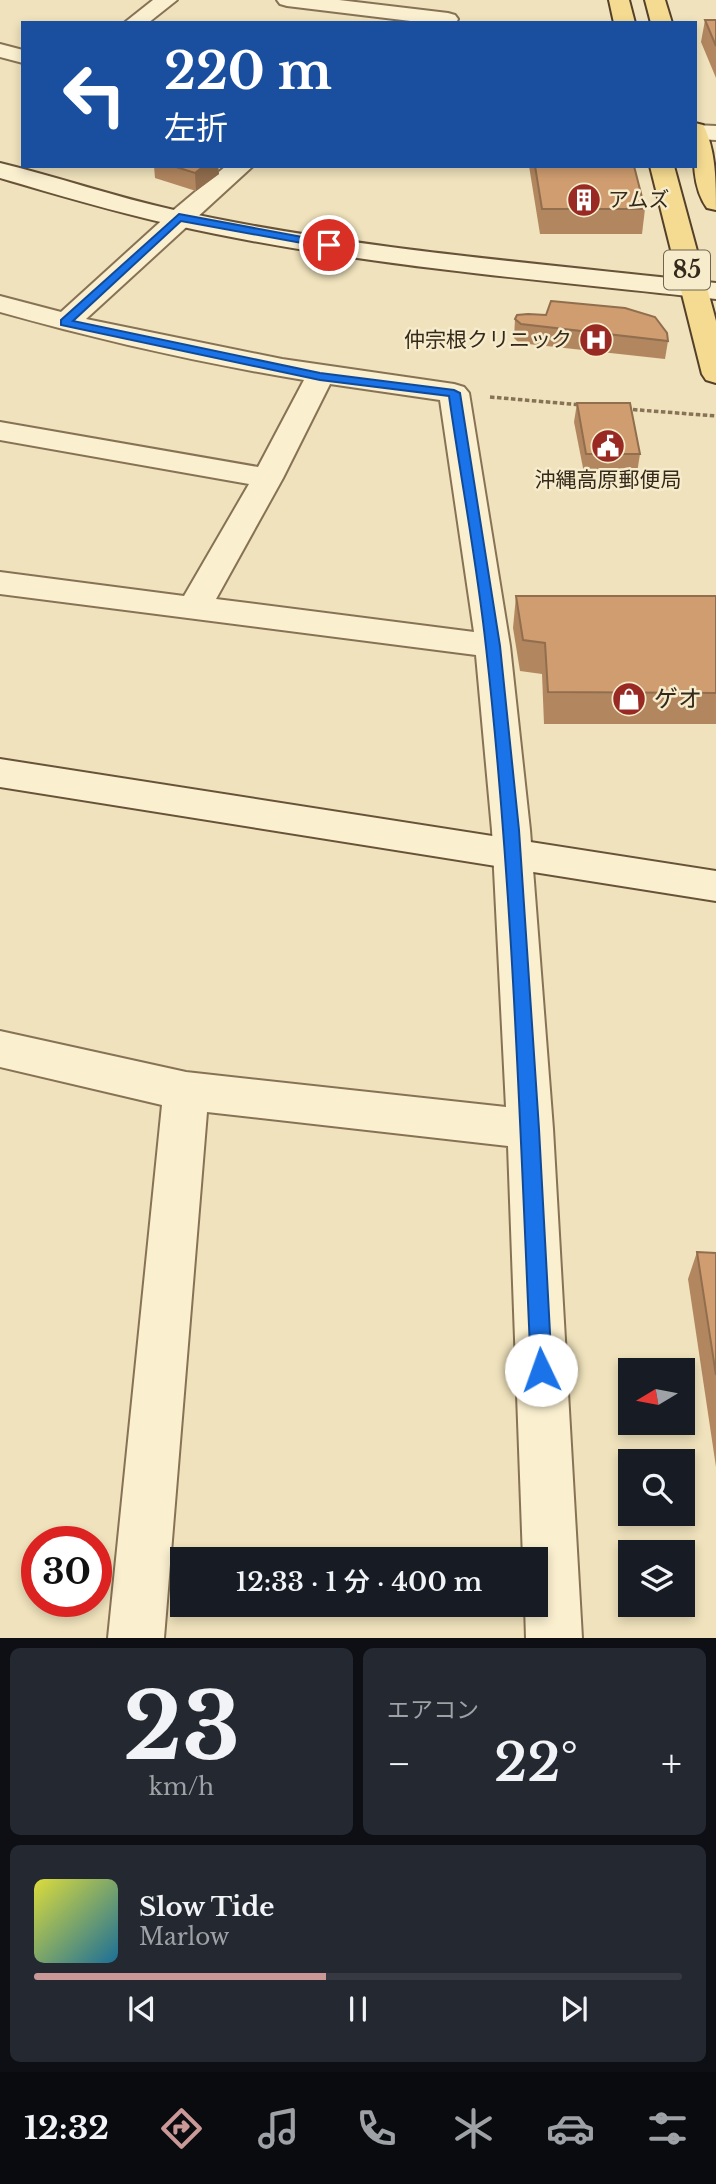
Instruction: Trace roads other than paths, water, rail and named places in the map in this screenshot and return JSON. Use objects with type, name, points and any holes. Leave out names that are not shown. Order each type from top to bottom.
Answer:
[{"type":"main road","points":[[619,0],[624,21]]},
{"type":"main road","points":[[655,0],[661,21]]},
{"type":"main road","points":[[697,138],[716,203]]},
{"type":"main road","name":"85","points":[[663,168],[704,290],[716,374]]},
{"type":"street","points":[[137,21],[167,0]]},
{"type":"street","points":[[287,0],[448,14]]},
{"type":"street","points":[[310,21],[328,5]]},
{"type":"street","points":[[0,50],[21,56]]},
{"type":"street","points":[[697,131],[716,133]]},
{"type":"street","points":[[65,323],[179,218],[239,168]]},
{"type":"street","points":[[0,170],[113,204],[276,237],[408,257],[704,290]]},
{"type":"street","points":[[0,304],[65,323],[320,376],[454,393],[493,646],[512,853],[530,1129],[554,1638]]},
{"type":"street","points":[[194,608],[268,478],[320,376]]},
{"type":"street","points":[[0,431],[268,478]]},
{"type":"street","points":[[0,583],[493,646]]},
{"type":"street","points":[[0,772],[716,886]]},
{"type":"street","points":[[0,1049],[186,1091],[530,1129]]},
{"type":"street","points":[[136,1638],[186,1091]]},
{"type":"place","name":"アムズ","points":[[584,200]]},
{"type":"place","name":"仲宗根クリニック","points":[[596,340]]},
{"type":"place","name":"沖縄高原郵便局","points":[[608,446]]},
{"type":"place","name":"ゲオ","points":[[629,699]]}]
